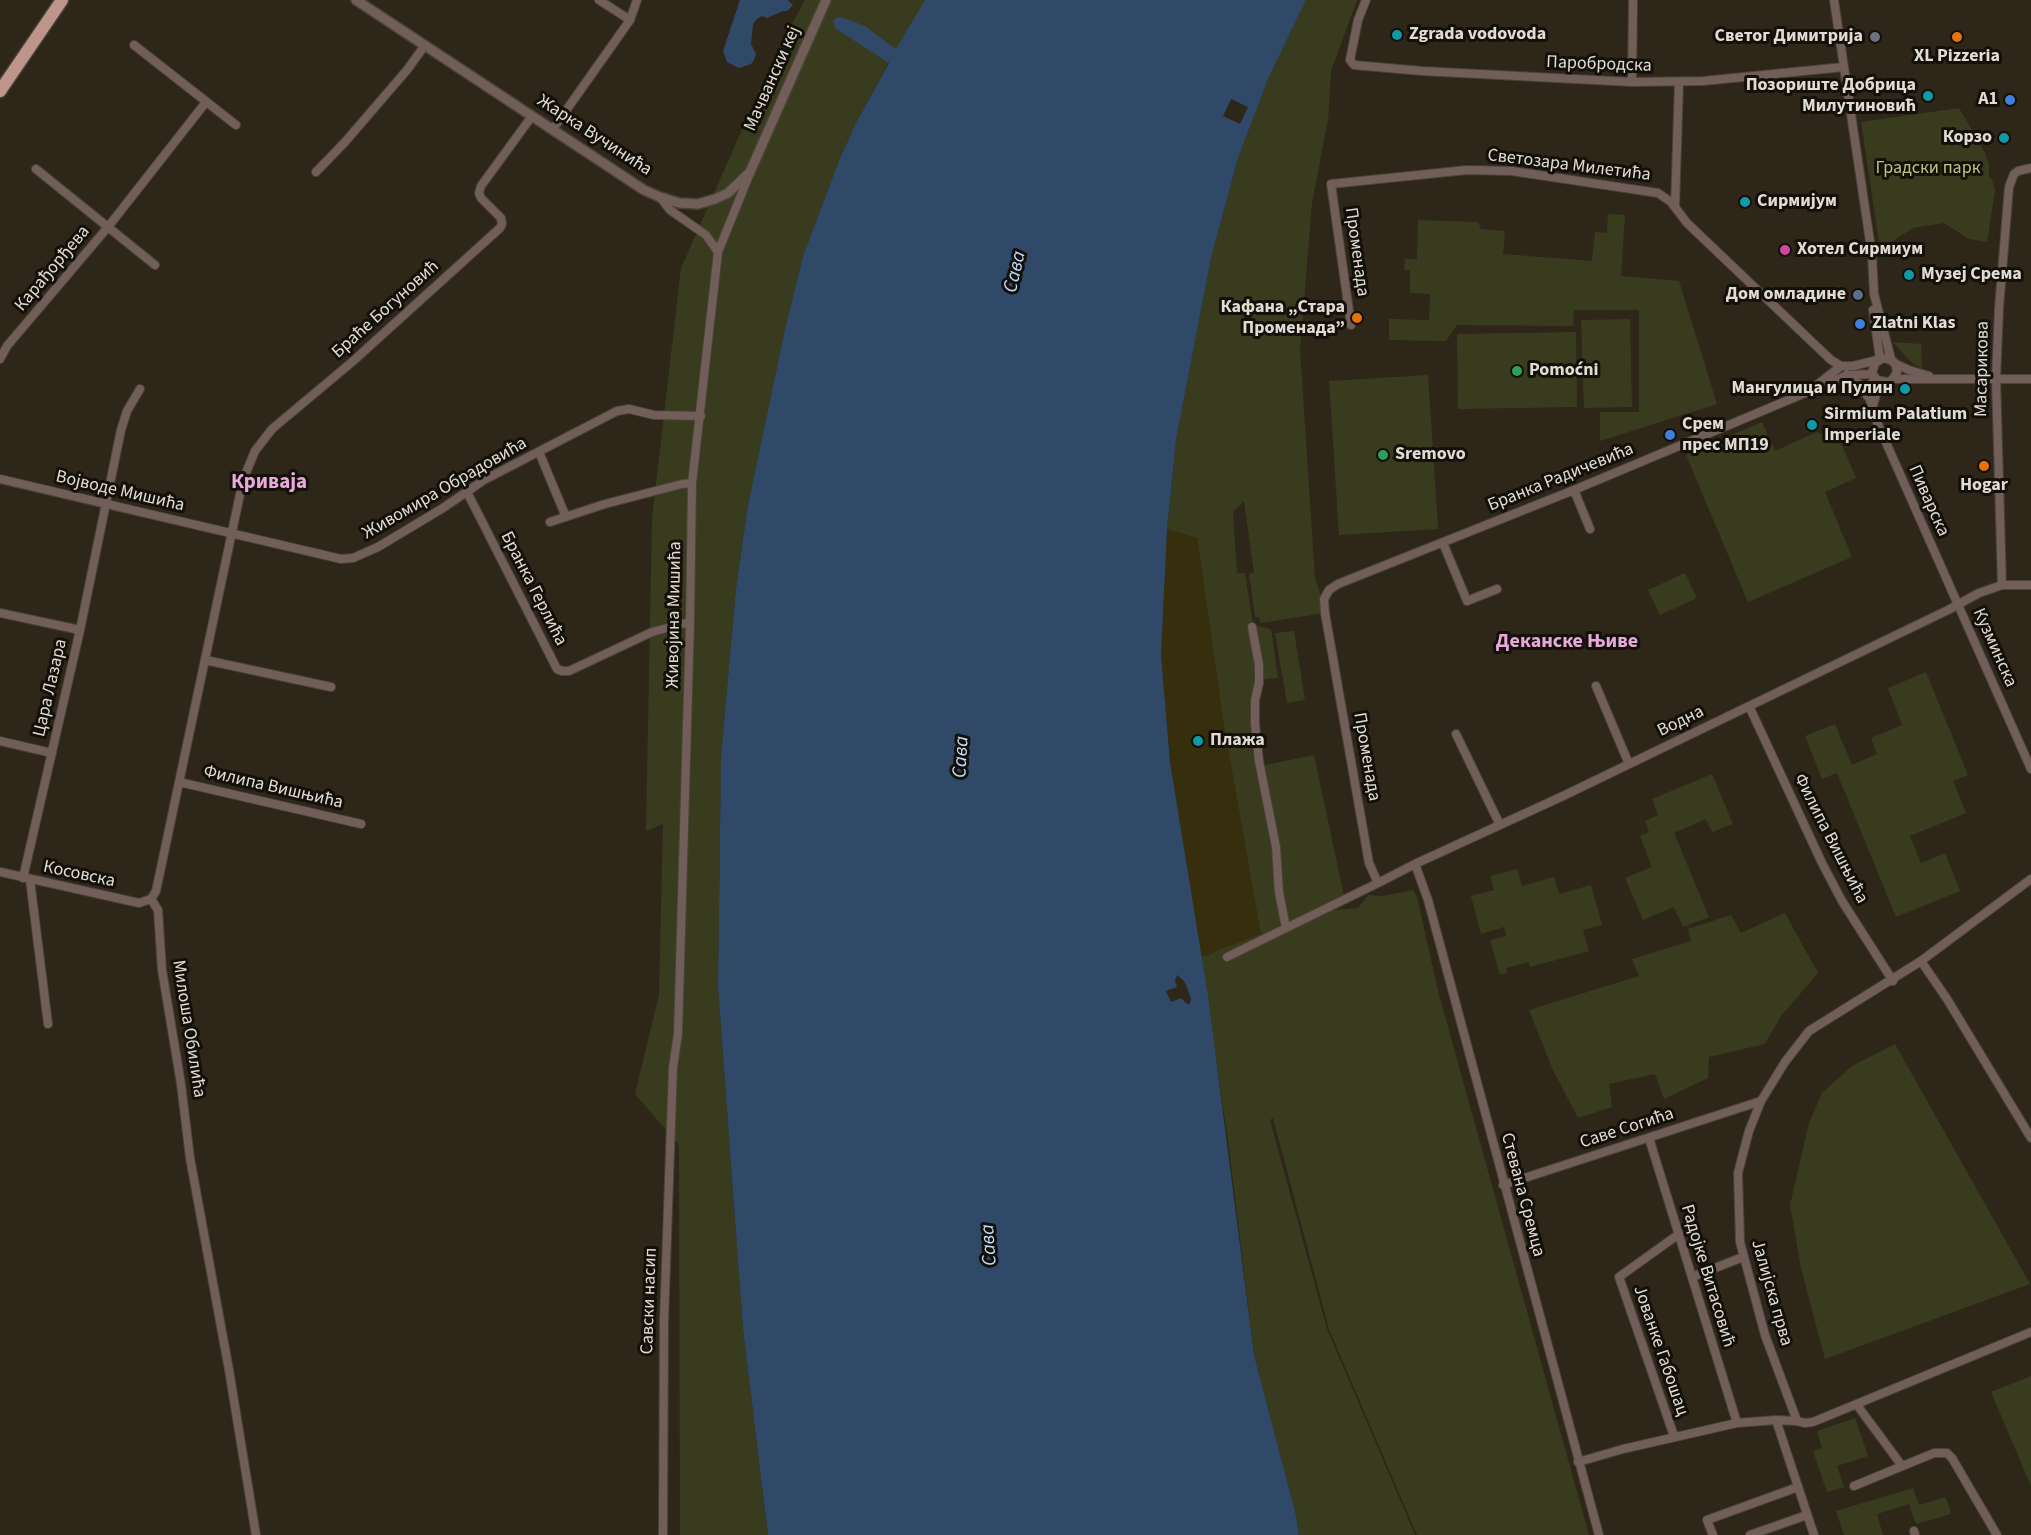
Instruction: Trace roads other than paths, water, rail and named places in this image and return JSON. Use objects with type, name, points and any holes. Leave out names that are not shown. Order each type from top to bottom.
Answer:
[{"type":"main road","points":[[0,91],[62,0]]},
{"type":"street","name":"Жарка Вучинића","points":[[356,0],[644,190],[660,197],[679,203],[698,204],[715,200],[728,193],[750,172]]},
{"type":"street","points":[[599,0],[630,20]]},
{"type":"street","points":[[553,129],[630,20],[637,0]]},
{"type":"street","name":"Мачвански кеј","points":[[750,172],[825,0]]},
{"type":"street","name":"Паробродска","points":[[1366,0],[1358,20],[1350,60],[1354,64],[1422,71],[1632,82],[1679,82],[1844,67]]},
{"type":"street","points":[[1632,82],[1633,0]]},
{"type":"street","points":[[1834,0],[1872,255],[1874,294],[1872,307],[1879,359],[1873,367],[1874,376],[1881,382],[1935,378],[2031,379]]},
{"type":"street","points":[[134,45],[236,125]]},
{"type":"street","points":[[316,172],[407,70],[425,45]]},
{"type":"street","points":[[1674,207],[1679,82]]},
{"type":"street","name":"Карађорђева","points":[[0,358],[7,346],[108,227],[206,102]]},
{"type":"street","name":"Браће Богуновић","points":[[233,533],[243,480],[255,451],[272,429],[352,362],[500,228],[501,218],[481,198],[479,193],[481,186],[532,116]]},
{"type":"street","name":"Масарикова","points":[[2002,585],[1996,379],[1999,308],[2009,187],[2014,174],[2031,168]]},
{"type":"street","name":"Карађорђева","points":[[36,169],[155,265]]},
{"type":"street","name":"Светозара Милетића","points":[[1331,184],[1467,170],[1512,171],[1647,190],[1665,197],[1687,223],[1815,346],[1841,366]]},
{"type":"street","name":"Живојина Мишића","points":[[673,1067],[678,1034],[692,483],[718,252],[750,172]]},
{"type":"street","name":"Променада","points":[[1331,184],[1351,325]]},
{"type":"street","points":[[660,197],[670,210],[706,235],[718,252]]},
{"type":"street","points":[[1872,409],[1878,388],[1890,381],[1897,372],[1874,294]]},
{"type":"street","points":[[1841,366],[1853,366],[1879,359],[1893,361],[1909,370],[1935,378]]},
{"type":"street","name":"Пиварска","points":[[1841,366],[1863,387],[1882,435],[1959,604]]},
{"type":"street","name":"Бранка Радичевића","points":[[1809,391],[1841,366]]},
{"type":"street","name":"Бранка Радичевића","points":[[1326,594],[1338,584],[1574,490],[1848,375],[1874,376]]},
{"type":"street","name":"Пиварска","points":[[1872,409],[1868,393],[1874,376]]},
{"type":"street","name":"Цара Лазара","points":[[26,879],[121,430],[127,411],[140,389]]},
{"type":"street","name":"Живомира Обрадовића","points":[[233,533],[341,559],[352,558],[378,547],[483,480],[617,411],[629,409],[654,415],[701,416]]},
{"type":"street","points":[[539,452],[566,517]]},
{"type":"street","name":"Војводе Мишића","points":[[0,479],[233,533]]},
{"type":"street","points":[[550,522],[605,504],[692,483]]},
{"type":"street","points":[[1574,490],[1590,530]]},
{"type":"street","name":"Бранка Герлића","points":[[467,492],[557,669],[569,670],[652,632],[690,622]]},
{"type":"street","points":[[151,899],[156,891],[233,533]]},
{"type":"street","points":[[1443,543],[1467,602],[1497,589]]},
{"type":"street","points":[[2002,585],[2031,585]]},
{"type":"street","name":"Водна","points":[[1415,864],[1629,764],[1979,593],[2002,585]]},
{"type":"street","name":"Променада","points":[[1326,594],[1325,613],[1367,852],[1372,873],[1378,883]]},
{"type":"street","name":"Кузминска","points":[[1959,604],[2031,769]]},
{"type":"street","points":[[0,612],[80,630]]},
{"type":"street","points":[[1252,627],[1259,665],[1255,724],[1259,761],[1276,848],[1279,892],[1286,928]]},
{"type":"street","points":[[205,660],[331,687]]},
{"type":"street","points":[[1596,686],[1629,764]]},
{"type":"street","name":"Филипа Вишњића","points":[[1749,706],[1822,863],[1842,901],[1893,981]]},
{"type":"street","points":[[1456,734],[1500,825]]},
{"type":"street","points":[[0,741],[52,753]]},
{"type":"street","name":"Филипа Вишњића","points":[[179,782],[361,824]]},
{"type":"street","points":[[1227,957],[1415,864]]},
{"type":"street","name":"Стевана Сремца","points":[[1415,864],[1428,900],[1599,1535]]},
{"type":"street","name":"Косовска","points":[[0,872],[139,903],[151,899]]},
{"type":"street","points":[[26,879],[48,1024]]},
{"type":"street","name":"Јалијска прва","points":[[1797,1421],[1765,1335],[1743,1257],[1738,1228],[1737,1185],[1749,1131],[1761,1101],[1785,1062],[1809,1030],[1893,981],[2031,879]]},
{"type":"street","name":"Милоша Обилића","points":[[151,899],[158,910],[162,970],[182,1084],[190,1158],[229,1370],[256,1535]]},
{"type":"street","points":[[1921,961],[1947,999],[2031,1138]]},
{"type":"street","name":"Савски насип","points":[[663,1535],[664,1321],[673,1067]]},
{"type":"street","name":"Саве Согића","points":[[1503,1185],[1761,1101]]},
{"type":"street","name":"Радојке Витасовић","points":[[1649,1138],[1737,1423]]},
{"type":"street","name":"Јованке Габошац","points":[[1674,1436],[1619,1277],[1679,1234]]},
{"type":"street","points":[[1692,1277],[1743,1257]]},
{"type":"street","points":[[1578,1462],[1674,1436],[1737,1423],[1776,1420],[1813,1422],[2031,1332]]},
{"type":"street","points":[[1857,1404],[1902,1466]]},
{"type":"street","points":[[1776,1420],[1814,1535]]},
{"type":"street","points":[[1854,1486],[1934,1453],[1944,1452],[1948,1454],[1997,1535]]},
{"type":"street","points":[[1713,1535],[1707,1520],[1798,1487]]},
{"type":"street","points":[[1750,1535],[1807,1515]]},
{"type":"water","points":[[740,0],[788,0],[793,5],[787,11],[757,19],[753,24],[751,44],[756,54],[754,60],[751,64],[739,68],[727,62],[723,51]]},
{"type":"water","name":"Сава","points":[[925,0],[1306,0],[1268,79],[1238,158],[1211,258],[1176,440],[1167,529],[1161,656],[1170,762],[1208,996],[1254,1355],[1296,1515],[1299,1535],[768,1535],[743,1329],[718,986],[721,756],[736,588],[748,505],[785,329],[803,256],[840,158],[857,121],[889,63],[836,29],[833,21],[841,17],[865,26],[896,49]]},
{"type":"place","name":"Zgrada vodovoda","points":[[1397,35]]},
{"type":"place","name":"Светог Димитрија","points":[[1875,37]]},
{"type":"place","name":"XL Pizzeria","points":[[1957,37]]},
{"type":"place","name":"Позориште Добрица Милутиновић","points":[[1928,96]]},
{"type":"place","name":"A1","points":[[2010,100]]},
{"type":"place","name":"Корзо","points":[[2004,138]]},
{"type":"place","name":"Сирмијум","points":[[1745,202]]},
{"type":"place","name":"Хотел Сирмиум","points":[[1785,250]]},
{"type":"place","name":"Музеј Срема","points":[[1909,275]]},
{"type":"place","name":"Дом омладине","points":[[1858,295]]},
{"type":"place","name":"Кафана „Стара Променада”","points":[[1357,318]]},
{"type":"place","name":"Zlatni Klas","points":[[1860,324]]},
{"type":"place","name":"Pomoćni","points":[[1517,371]]},
{"type":"place","name":"Мангулица и Пулин","points":[[1905,389]]},
{"type":"place","name":"Sirmium Palatium Imperiale","points":[[1812,425]]},
{"type":"place","name":"Срем прес МП19","points":[[1670,435]]},
{"type":"place","name":"Sremovo","points":[[1383,455]]},
{"type":"place","name":"Hogar","points":[[1984,466]]},
{"type":"place","name":"Плажа","points":[[1198,741]]},
{"type":"district","name":"Криваја","points":[[269,483]]},
{"type":"district","name":"Деканске Њиве","points":[[1567,643]]},
{"type":"park label","name":"Градски парк","points":[[1928,169]]}]
